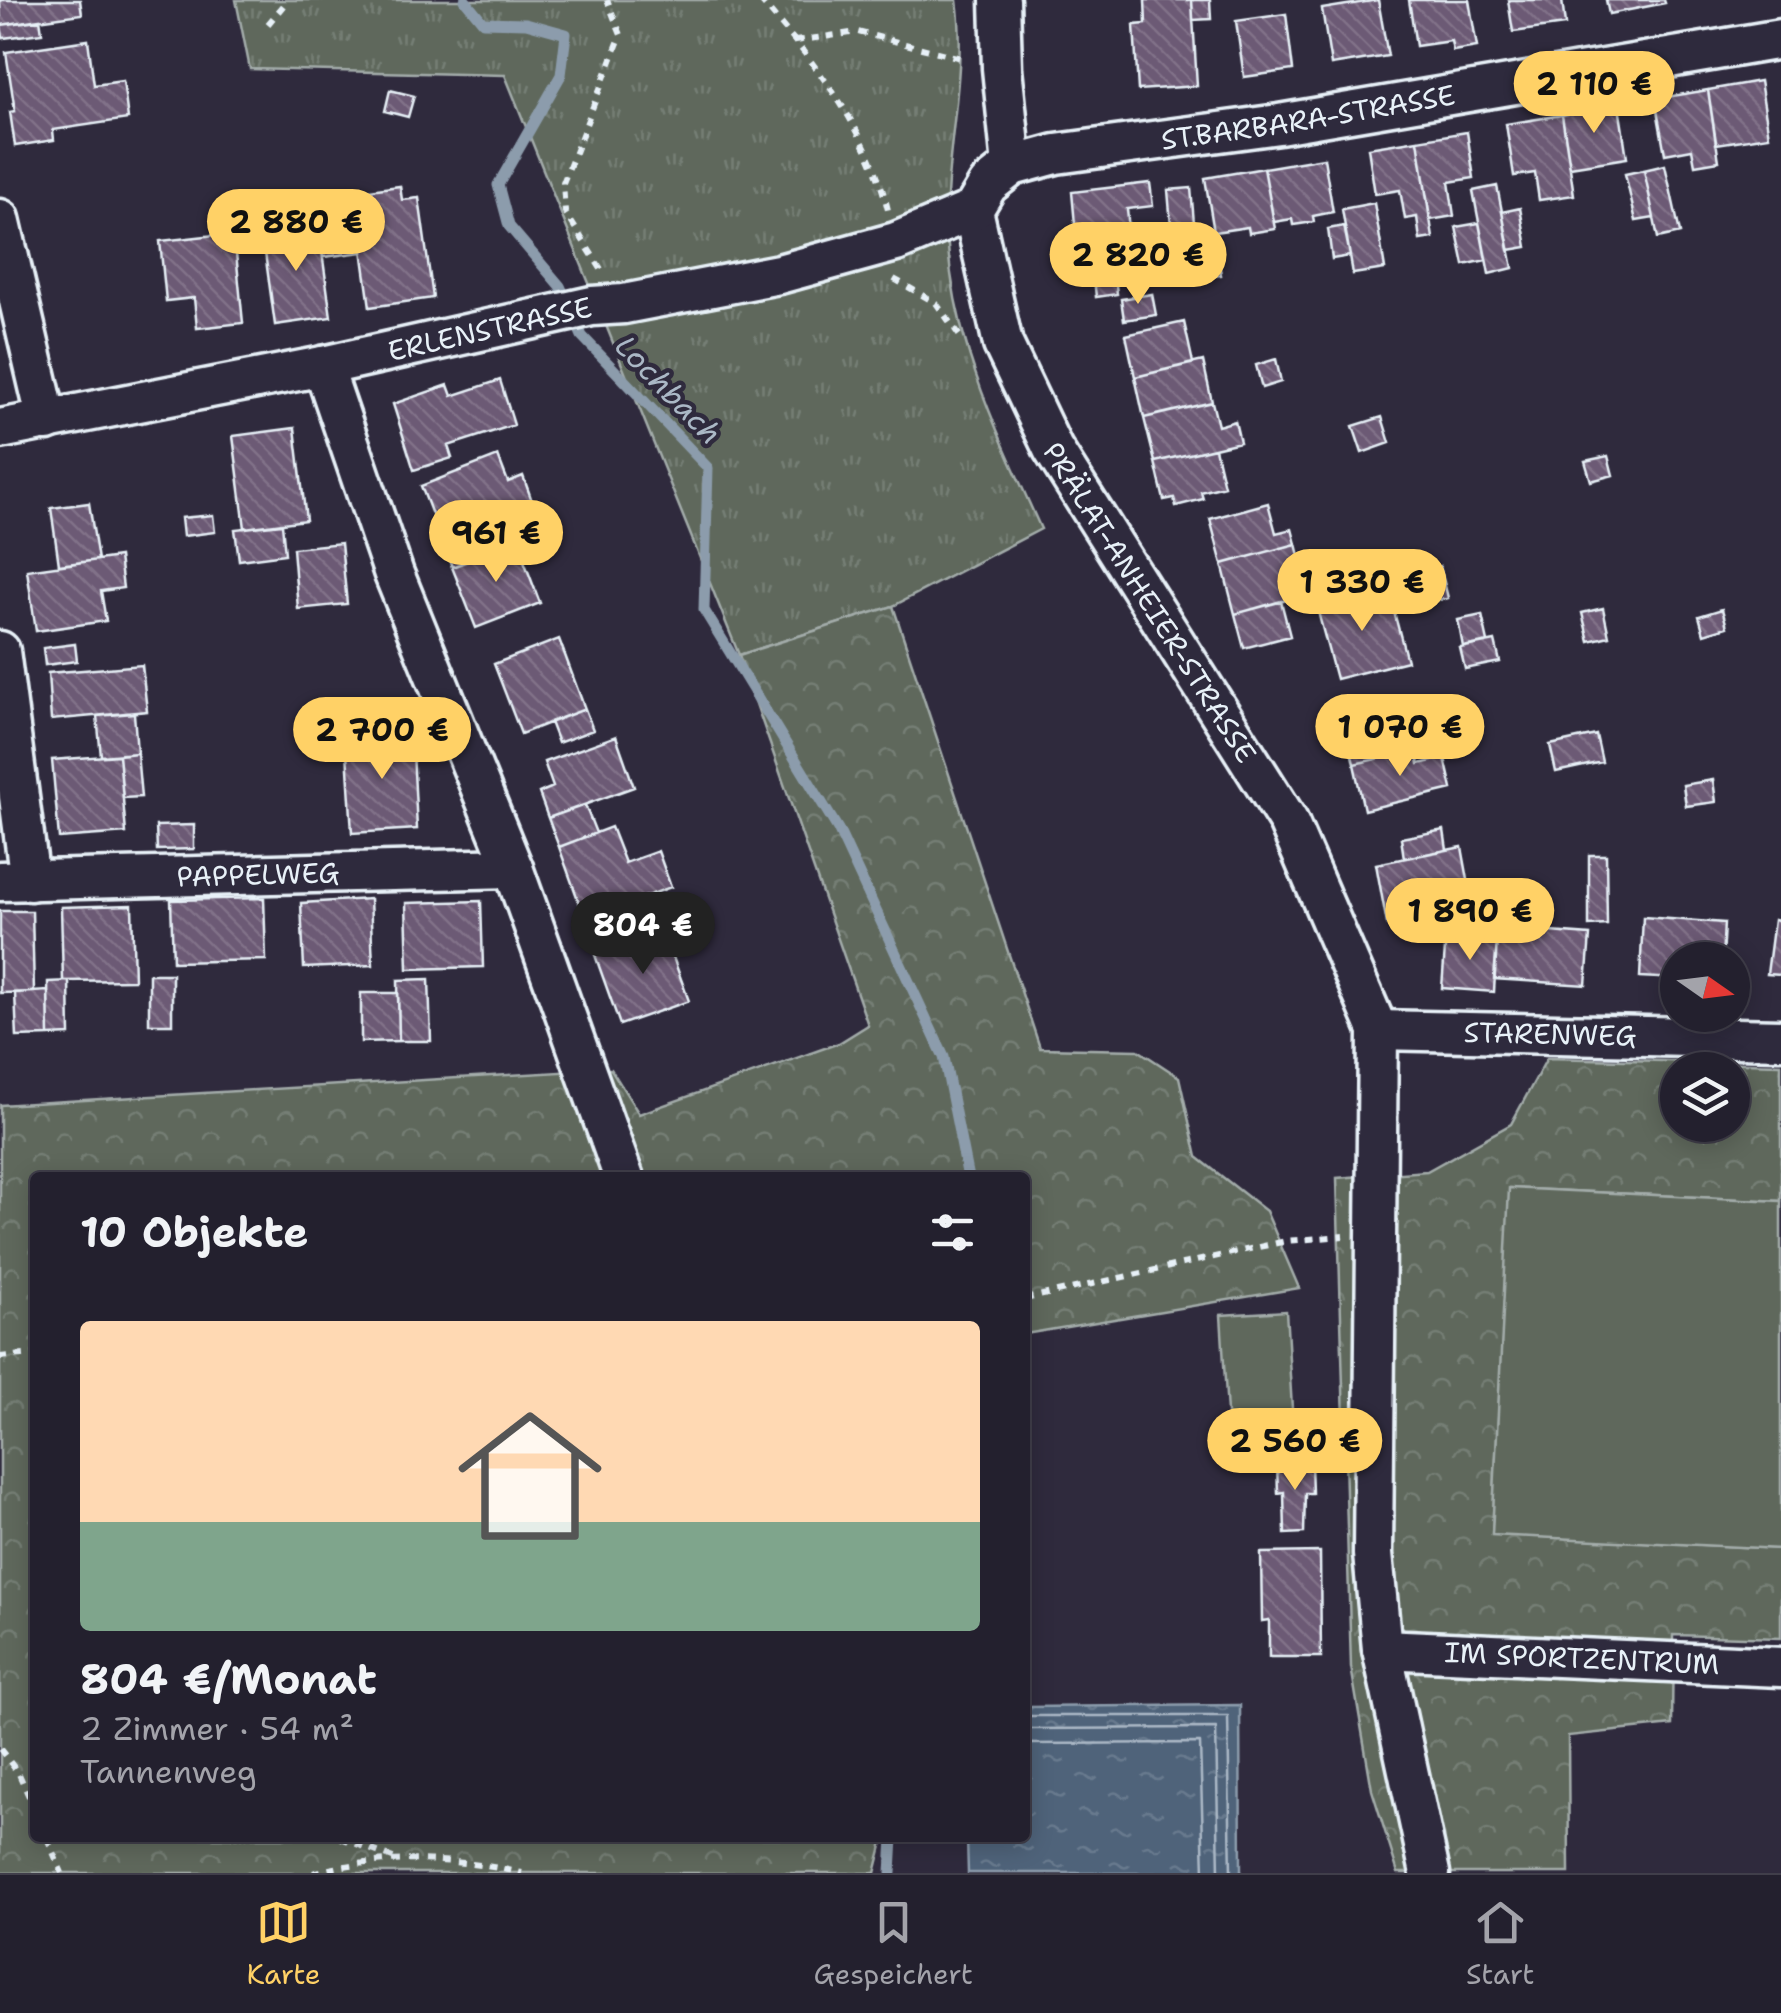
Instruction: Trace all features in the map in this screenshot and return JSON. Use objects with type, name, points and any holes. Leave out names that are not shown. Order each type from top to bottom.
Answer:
[{"type":"street","points":[[973,210],[988,185],[1012,166],[1000,0]]},
{"type":"street","name":"ST.BARBARA-STRASSE","points":[[1012,166],[1056,154],[1316,118],[1781,39]]},
{"type":"street","name":"ERLENSTRASSE","points":[[0,429],[324,366],[592,308],[779,274],[896,242],[973,210]]},
{"type":"street","name":"PRÄLAT-ANHEIER-STRASSE","points":[[973,210],[1004,344],[1053,449],[1288,821],[1378,1030],[1373,1554],[1382,1649],[1430,1873]]},
{"type":"street","points":[[0,219],[47,421]]},
{"type":"street","points":[[324,366],[394,574],[513,868],[622,1172]]},
{"type":"street","points":[[0,651],[15,881]]},
{"type":"street","name":"PAPPELWEG","points":[[15,881],[513,868]]},
{"type":"street","name":"STARENWEG","points":[[1378,1030],[1781,1040]]},
{"type":"street","name":"IM SPORTZENTRUM","points":[[1382,1649],[1781,1667]]},
{"type":"path","points":[[268,24],[288,0]]},
{"type":"path","points":[[592,308],[565,212],[563,184],[621,35],[607,0]]},
{"type":"path","points":[[760,0],[796,40],[847,111],[882,185],[896,242]]},
{"type":"path","points":[[796,40],[858,32],[1002,68]]},
{"type":"path","points":[[1030,1298],[1286,1240],[1374,1234]]},
{"type":"path","points":[[0,1357],[30,1354]]},
{"type":"path","points":[[0,1749],[19,1774],[30,1799]]},
{"type":"path","points":[[49,1842],[62,1873]]},
{"type":"path","points":[[352,1842],[399,1860]]},
{"type":"path","points":[[313,1873],[399,1860],[480,1863],[522,1873]]},
{"type":"green space","points":[[236,0],[957,0],[959,73],[947,197],[953,286],[988,409],[1041,529],[893,606],[739,655],[505,75],[250,69]]},
{"type":"green space","points":[[893,606],[1040,1048],[1138,1050],[1179,1077],[1197,1157],[1266,1211],[1299,1288],[1030,1333],[1030,1172],[30,1172],[30,1842],[883,1842],[875,1873],[0,1873],[0,1105],[611,1069],[639,1114],[839,1043],[868,1025],[739,655]]},
{"type":"green space","points":[[1547,1058],[1660,1061],[1660,1142],[1750,1142],[1750,1063],[1781,1064],[1781,1201],[1510,1188],[1492,1534],[1781,1549],[1781,1638],[1673,1635],[1672,1725],[1568,1736],[1569,1873],[1398,1873],[1372,1790],[1351,1667],[1337,1178],[1427,1171],[1511,1124]]},
{"type":"green space","points":[[1509,1188],[1781,1201],[1781,1549],[1492,1535]]},
{"type":"green space","points":[[1286,1311],[1293,1425],[1228,1429],[1221,1315]]},
{"type":"water","points":[[1240,1705],[1241,1873],[968,1873],[967,1842],[1030,1842],[1030,1707]]},
{"type":"building","points":[[0,0],[80,0],[82,14],[1,25]]},
{"type":"building","points":[[1145,0],[1192,0],[1197,86],[1138,90],[1134,25],[1146,24]]},
{"type":"building","points":[[1192,0],[1210,0],[1211,19],[1193,20]]},
{"type":"building","points":[[1378,0],[1388,56],[1331,65],[1322,9]]},
{"type":"building","points":[[1409,0],[1469,0],[1477,47],[1453,51],[1451,41],[1416,46]]},
{"type":"building","points":[[1508,0],[1562,0],[1565,25],[1513,32]]},
{"type":"building","points":[[1606,0],[1664,0],[1665,3],[1609,14]]},
{"type":"building","points":[[1286,14],[1293,70],[1244,77],[1236,21]]},
{"type":"building","points":[[40,19],[42,33],[3,38],[1,25]]},
{"type":"building","points":[[88,40],[94,85],[123,81],[128,119],[53,130],[54,140],[15,146],[10,112],[15,111],[6,52]]},
{"type":"building","points":[[1760,81],[1769,136],[1716,144],[1708,90]]},
{"type":"building","points":[[390,90],[414,96],[408,117],[385,111]]},
{"type":"building","points":[[1708,90],[1719,161],[1695,165],[1692,149],[1665,154],[1655,99]]},
{"type":"building","points":[[1619,106],[1627,158],[1570,167],[1562,115]]},
{"type":"building","points":[[1562,115],[1574,195],[1539,200],[1535,173],[1514,176],[1506,124]]},
{"type":"building","points":[[1467,132],[1474,178],[1449,182],[1454,216],[1430,220],[1418,140]]},
{"type":"building","points":[[1418,140],[1433,238],[1420,240],[1417,217],[1405,219],[1400,190],[1375,194],[1368,148]]},
{"type":"building","points":[[1324,158],[1333,212],[1313,216],[1314,222],[1274,222],[1264,168]]},
{"type":"building","points":[[1665,165],[1680,233],[1658,238],[1644,170]]},
{"type":"building","points":[[1264,168],[1275,229],[1249,233],[1248,227],[1214,232],[1205,178]]},
{"type":"building","points":[[1644,170],[1654,218],[1636,221],[1625,174]]},
{"type":"building","points":[[1150,183],[1153,206],[1127,209],[1129,230],[1076,235],[1072,192]]},
{"type":"building","points":[[400,186],[402,200],[419,198],[433,298],[370,307],[354,192]]},
{"type":"building","points":[[1497,186],[1513,268],[1489,274],[1473,191]]},
{"type":"building","points":[[1191,188],[1194,223],[1171,225],[1168,190]]},
{"type":"building","points":[[1374,203],[1385,269],[1353,274],[1342,209]]},
{"type":"building","points":[[1520,208],[1527,247],[1509,250],[1502,212]]},
{"type":"building","points":[[358,218],[363,252],[323,257],[318,223]]},
{"type":"building","points":[[318,223],[331,317],[275,325],[262,231]]},
{"type":"building","points":[[1479,223],[1486,260],[1464,265],[1456,227]]},
{"type":"building","points":[[1344,226],[1350,256],[1332,259],[1328,229]]},
{"type":"building","points":[[1129,230],[1134,273],[1081,279],[1076,235]]},
{"type":"building","points":[[234,233],[243,323],[197,328],[194,298],[166,301],[160,241]]},
{"type":"building","points":[[1216,242],[1221,275],[1197,278],[1192,245]]},
{"type":"building","points":[[1115,276],[1117,294],[1096,297],[1094,278]]},
{"type":"building","points":[[1152,294],[1156,315],[1124,320],[1121,299]]},
{"type":"building","points":[[1184,322],[1193,363],[1135,377],[1126,335]]},
{"type":"building","points":[[1276,359],[1281,382],[1262,388],[1256,365]]},
{"type":"building","points":[[1203,361],[1212,402],[1144,418],[1135,377]]},
{"type":"building","points":[[500,380],[514,425],[448,446],[452,458],[414,470],[393,404],[448,385],[452,396]]},
{"type":"building","points":[[1212,402],[1218,426],[1235,421],[1240,442],[1155,462],[1144,418]]},
{"type":"building","points":[[1382,417],[1390,443],[1362,453],[1353,426]]},
{"type":"building","points":[[295,428],[306,520],[245,528],[233,436]]},
{"type":"building","points":[[1215,448],[1224,486],[1201,492],[1203,499],[1176,506],[1174,498],[1164,500],[1155,462]]},
{"type":"building","points":[[498,456],[508,482],[523,476],[536,512],[445,548],[421,486]]},
{"type":"building","points":[[1608,456],[1613,475],[1591,481],[1585,461]]},
{"type":"building","points":[[89,503],[98,560],[59,565],[51,508]]},
{"type":"building","points":[[1268,503],[1276,533],[1292,529],[1296,544],[1222,564],[1210,519]]},
{"type":"building","points":[[213,515],[215,532],[183,536],[181,518]]},
{"type":"building","points":[[282,524],[285,554],[239,560],[235,529]]},
{"type":"building","points":[[482,534],[489,552],[452,567],[445,548]]},
{"type":"building","points":[[517,542],[540,603],[476,628],[452,567]]},
{"type":"building","points":[[341,543],[347,604],[298,609],[293,548]]},
{"type":"building","points":[[1296,544],[1309,594],[1235,614],[1222,564]]},
{"type":"building","points":[[119,557],[123,588],[101,591],[106,621],[36,631],[27,570]]},
{"type":"building","points":[[1440,566],[1448,598],[1413,606],[1406,575]]},
{"type":"building","points":[[1388,589],[1407,661],[1336,679],[1317,608]]},
{"type":"building","points":[[1281,601],[1290,636],[1244,648],[1235,614]]},
{"type":"building","points":[[1603,608],[1609,636],[1589,641],[1582,613]]},
{"type":"building","points":[[1722,609],[1727,627],[1704,634],[1699,616]]},
{"type":"building","points":[[1482,615],[1488,642],[1463,647],[1458,620]]},
{"type":"building","points":[[559,639],[585,709],[521,734],[494,664]]},
{"type":"building","points":[[1495,641],[1500,662],[1465,669],[1460,648]]},
{"type":"building","points":[[75,644],[77,661],[45,665],[43,648]]},
{"type":"building","points":[[142,665],[147,711],[51,720],[48,673]]},
{"type":"building","points":[[383,703],[384,733],[346,736],[344,705]]},
{"type":"building","points":[[1405,705],[1416,750],[1354,764],[1344,720]]},
{"type":"building","points":[[585,709],[593,730],[558,743],[550,722]]},
{"type":"building","points":[[134,713],[137,753],[101,756],[97,716]]},
{"type":"building","points":[[412,732],[417,829],[352,833],[346,736]]},
{"type":"building","points":[[1596,735],[1602,762],[1556,772],[1550,745]]},
{"type":"building","points":[[616,736],[634,787],[548,818],[539,793],[553,787],[544,762]]},
{"type":"building","points":[[1416,750],[1419,764],[1445,758],[1452,789],[1364,810],[1354,764]]},
{"type":"building","points":[[137,753],[141,797],[123,798],[119,755]]},
{"type":"building","points":[[119,755],[126,833],[59,838],[52,760]]},
{"type":"building","points":[[1713,780],[1716,802],[1686,806],[1683,785]]},
{"type":"building","points":[[585,805],[596,833],[559,847],[548,818]]},
{"type":"building","points":[[194,825],[194,849],[157,850],[156,826]]},
{"type":"building","points":[[611,827],[625,863],[658,851],[671,887],[585,919],[559,847]]},
{"type":"building","points":[[1444,830],[1447,850],[1404,858],[1401,838]]},
{"type":"building","points":[[1462,847],[1473,907],[1387,924],[1376,864]]},
{"type":"building","points":[[1589,855],[1606,855],[1607,925],[1589,926]]},
{"type":"building","points":[[264,898],[266,960],[173,962],[171,900]]},
{"type":"building","points":[[370,899],[373,965],[304,968],[301,903]]},
{"type":"building","points":[[481,901],[483,967],[408,969],[406,903]]},
{"type":"building","points":[[132,905],[134,980],[63,981],[61,907]]},
{"type":"building","points":[[0,911],[32,911],[34,992],[0,993]]},
{"type":"building","points":[[1643,917],[1724,923],[1723,942],[1660,942],[1660,978],[1640,977]]},
{"type":"building","points":[[1774,920],[1781,921],[1781,975],[1767,974]]},
{"type":"building","points":[[669,928],[677,947],[670,949],[689,1001],[620,1025],[595,955]]},
{"type":"building","points":[[1498,928],[1590,935],[1586,985],[1494,979]]},
{"type":"building","points":[[1446,935],[1497,938],[1494,992],[1442,988]]},
{"type":"building","points":[[149,974],[172,974],[172,1024],[149,1024]]},
{"type":"building","points":[[429,979],[431,1041],[399,1041],[398,980]]},
{"type":"building","points":[[69,981],[70,1035],[49,1036],[48,982]]},
{"type":"building","points":[[48,991],[49,1036],[17,1037],[15,993]]},
{"type":"building","points":[[361,993],[398,993],[399,1041],[361,1042]]},
{"type":"building","points":[[1311,1461],[1312,1493],[1305,1493],[1304,1533],[1285,1534],[1284,1492],[1278,1493],[1277,1462]]},
{"type":"building","points":[[1320,1552],[1321,1657],[1269,1657],[1269,1620],[1262,1621],[1261,1553]]},
{"type":"waterway","name":"Lochbach","points":[[465,0],[483,22],[526,23],[566,34],[561,75],[498,185],[509,226],[560,286],[582,336],[708,468],[704,610],[838,829],[944,1057],[967,1172]]},
{"type":"waterway","name":"Lochbach","points":[[891,1873],[893,1842]]}]
